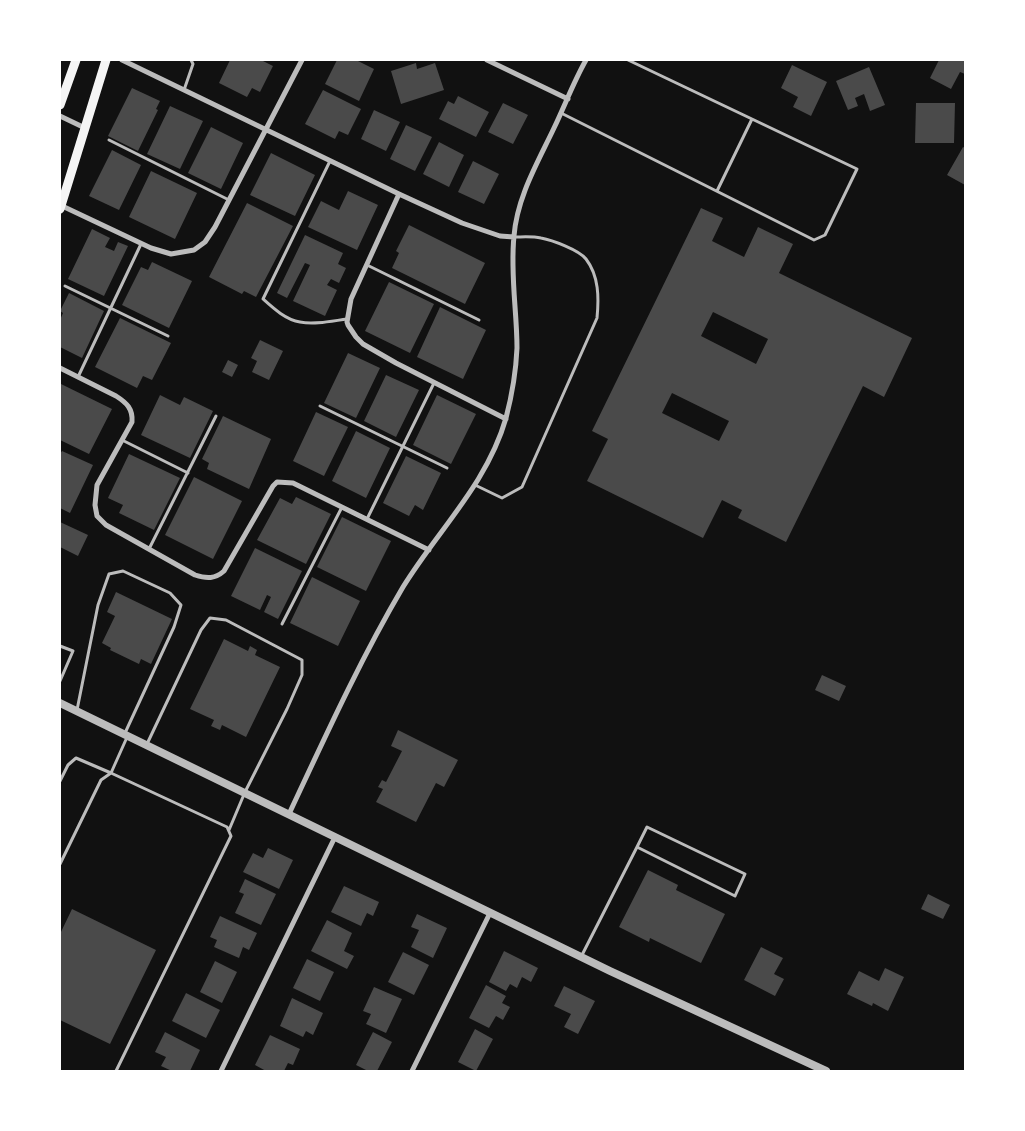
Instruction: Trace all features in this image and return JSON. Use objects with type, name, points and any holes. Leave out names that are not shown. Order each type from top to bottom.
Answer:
[{"type":"main road","points":[[60,104],[76,60]]},
{"type":"main road","points":[[60,207],[106,60]]},
{"type":"street","points":[[122,60],[462,223],[500,236],[514,237]]},
{"type":"street","points":[[60,207],[170,254],[194,250],[205,242],[216,227],[302,60]]},
{"type":"street","points":[[488,60],[568,99]]},
{"type":"street","points":[[289,814],[382,624],[412,574],[475,485],[490,457],[506,418],[515,374],[517,346],[512,283],[516,222],[524,193],[586,60]]},
{"type":"street","points":[[60,116],[85,128]]},
{"type":"street","points":[[399,194],[351,299],[348,325],[363,344],[396,364],[506,418]]},
{"type":"street","points":[[60,368],[116,396],[130,408],[132,414],[132,422],[98,485],[95,505],[97,516],[106,525],[195,575],[207,578],[218,576],[224,571],[277,482],[293,483],[429,550]]},
{"type":"street","points":[[60,703],[245,792],[490,914],[826,1071]]},
{"type":"street","points":[[221,1071],[335,837]]},
{"type":"street","points":[[412,1071],[490,914]]},
{"type":"lane","points":[[184,90],[193,64],[191,60]]},
{"type":"lane","points":[[561,113],[814,240],[825,235],[857,169],[628,60]]},
{"type":"lane","points":[[717,191],[752,119]]},
{"type":"lane","points":[[109,140],[230,200]]},
{"type":"lane","points":[[330,161],[263,299],[278,311],[299,322],[348,319]]},
{"type":"lane","points":[[475,485],[502,498],[522,487],[597,318],[599,297],[594,275],[586,257],[565,246],[540,238],[514,237]]},
{"type":"lane","points":[[78,377],[141,243]]},
{"type":"lane","points":[[366,265],[479,320]]},
{"type":"lane","points":[[65,286],[168,336]]},
{"type":"lane","points":[[366,519],[434,383]]},
{"type":"lane","points":[[320,406],[447,468]]},
{"type":"lane","points":[[149,549],[216,416]]},
{"type":"lane","points":[[122,440],[188,473]]},
{"type":"lane","points":[[282,624],[342,507]]},
{"type":"lane","points":[[60,864],[100,780],[111,773],[126,734],[174,627],[181,605],[170,593],[123,571],[109,574],[98,605],[77,711]]},
{"type":"lane","points":[[147,744],[201,630],[210,618],[226,620],[302,660],[302,675],[291,701],[228,830]]},
{"type":"lane","points":[[60,646],[73,651],[60,681]]},
{"type":"lane","points":[[60,781],[68,765],[76,758],[227,827],[230,836],[116,1071]]},
{"type":"lane","points":[[581,957],[647,827],[745,874],[735,896],[637,847]]},
{"type":"building","points":[[230,60],[261,60],[273,66],[260,92],[252,88],[247,97],[219,83]]},
{"type":"building","points":[[337,60],[356,60],[374,69],[359,101],[325,84]]},
{"type":"building","points":[[939,60],[965,60],[965,74],[960,72],[951,89],[930,78]]},
{"type":"building","points":[[416,63],[417,69],[435,63],[444,90],[401,104],[391,71]]},
{"type":"building","points":[[792,65],[827,82],[811,116],[793,107],[798,97],[781,88]]},
{"type":"building","points":[[869,67],[885,105],[870,111],[864,94],[855,98],[858,106],[848,110],[836,81]]},
{"type":"building","points":[[132,88],[160,101],[156,109],[158,110],[138,151],[108,136]]},
{"type":"building","points":[[323,90],[361,109],[348,135],[339,131],[335,139],[305,124]]},
{"type":"building","points":[[458,96],[489,112],[476,137],[439,119],[448,101],[454,104]]},
{"type":"building","points":[[503,103],[528,115],[513,144],[488,132]]},
{"type":"building","points":[[916,103],[955,103],[954,143],[915,143]]},
{"type":"building","points":[[170,106],[203,121],[180,169],[147,154]]},
{"type":"building","points":[[374,110],[400,122],[386,151],[361,139]]},
{"type":"building","points":[[406,125],[432,137],[415,171],[390,159]]},
{"type":"building","points":[[211,127],[243,143],[221,189],[188,173]]},
{"type":"building","points":[[439,142],[464,155],[449,187],[423,174]]},
{"type":"building","points":[[963,147],[965,148],[965,185],[947,175]]},
{"type":"building","points":[[112,150],[141,165],[119,210],[89,196]]},
{"type":"building","points":[[271,153],[315,175],[295,216],[250,195]]},
{"type":"building","points":[[473,161],[499,174],[484,204],[458,192]]},
{"type":"building","points":[[151,171],[197,193],[175,239],[129,217]]},
{"type":"building","points":[[348,191],[378,205],[357,250],[308,227],[321,201],[339,210]]},
{"type":"building","points":[[247,203],[293,226],[256,297],[244,291],[242,294],[209,277]]},
{"type":"building","points":[[701,208],[723,218],[712,241],[744,257],[758,227],[793,244],[779,273],[912,338],[884,397],[863,386],[786,542],[738,518],[742,510],[722,500],[703,538],[587,481],[608,439],[592,431]],"holes":[[[713,312],[768,339],[756,364],[701,336]],[[672,393],[729,421],[719,441],[662,413]]]},
{"type":"building","points":[[409,225],[485,263],[465,304],[392,268],[399,253],[396,251]]},
{"type":"building","points":[[92,229],[110,238],[105,247],[114,251],[118,242],[128,246],[104,296],[68,279]]},
{"type":"building","points":[[305,235],[343,253],[338,264],[346,268],[339,283],[331,279],[327,285],[337,290],[325,316],[293,301],[310,265],[305,263],[287,298],[277,293]]},
{"type":"building","points":[[152,262],[192,281],[169,328],[122,305],[141,267],[148,270]]},
{"type":"building","points":[[389,282],[434,304],[410,353],[365,331]]},
{"type":"building","points":[[69,293],[104,311],[82,358],[60,347],[60,320],[63,313],[60,311]]},
{"type":"building","points":[[440,307],[486,330],[463,379],[417,357]]},
{"type":"building","points":[[120,318],[171,343],[152,380],[143,376],[137,388],[95,367]]},
{"type":"building","points":[[260,340],[283,351],[269,380],[252,372],[257,361],[251,358]]},
{"type":"building","points":[[348,353],[380,368],[356,418],[324,403]]},
{"type":"building","points":[[228,360],[238,365],[232,377],[222,372]]},
{"type":"building","points":[[386,375],[419,390],[396,437],[364,421]]},
{"type":"building","points":[[61,384],[112,409],[89,454],[60,440]]},
{"type":"building","points":[[160,395],[180,405],[184,397],[213,411],[190,458],[141,435]]},
{"type":"building","points":[[437,395],[476,414],[451,464],[413,445]]},
{"type":"building","points":[[316,412],[348,427],[324,476],[293,461]]},
{"type":"building","points":[[223,416],[271,439],[249,489],[207,469],[209,463],[202,459]]},
{"type":"building","points":[[356,431],[390,448],[366,498],[332,481]]},
{"type":"building","points":[[62,451],[93,465],[70,513],[60,508],[60,454]]},
{"type":"building","points":[[129,454],[180,478],[154,530],[119,513],[123,505],[108,498]]},
{"type":"building","points":[[406,456],[441,473],[423,510],[415,505],[409,516],[383,503]]},
{"type":"building","points":[[194,477],[242,501],[213,559],[165,535]]},
{"type":"building","points":[[296,497],[331,514],[306,564],[257,540],[280,498],[292,504]]},
{"type":"building","points":[[342,517],[391,541],[366,591],[317,567]]},
{"type":"building","points":[[60,522],[88,535],[78,556],[60,547]]},
{"type":"building","points":[[255,548],[302,571],[278,619],[264,612],[271,597],[267,595],[260,610],[231,596]]},
{"type":"building","points":[[312,577],[360,601],[338,646],[290,623]]},
{"type":"building","points":[[116,592],[172,619],[151,664],[141,659],[139,664],[110,650],[111,648],[102,643],[115,616],[107,612]]},
{"type":"building","points":[[224,639],[248,651],[250,646],[257,650],[255,655],[280,667],[246,737],[222,725],[220,730],[211,726],[214,720],[190,709]]},
{"type":"building","points":[[822,675],[846,686],[839,701],[815,690]]},
{"type":"building","points":[[398,730],[458,760],[444,787],[436,783],[416,822],[376,802],[383,789],[378,787],[382,780],[386,782],[402,751],[391,746]]},
{"type":"building","points":[[268,848],[293,860],[279,889],[243,872],[253,853],[263,858]]},
{"type":"building","points":[[648,870],[678,885],[676,890],[725,914],[701,963],[650,938],[649,942],[619,927]]},
{"type":"building","points":[[245,879],[276,894],[261,925],[235,913],[244,894],[239,892]]},
{"type":"building","points":[[344,886],[379,902],[373,916],[367,913],[361,926],[331,912]]},
{"type":"building","points":[[928,894],[950,905],[943,919],[921,909]]},
{"type":"building","points":[[72,909],[156,950],[110,1044],[60,1020],[60,934]]},
{"type":"building","points":[[417,914],[447,928],[433,958],[411,947],[419,930],[411,927]]},
{"type":"building","points":[[220,916],[257,933],[249,950],[243,947],[239,958],[214,947],[217,940],[210,937]]},
{"type":"building","points":[[327,920],[352,933],[344,951],[354,956],[347,969],[311,951]]},
{"type":"building","points":[[761,947],[783,958],[774,974],[784,979],[775,996],[744,980]]},
{"type":"building","points":[[504,951],[538,968],[531,982],[522,977],[517,988],[510,984],[506,991],[489,982]]},
{"type":"building","points":[[403,952],[429,965],[414,995],[388,982]]},
{"type":"building","points":[[307,959],[334,972],[320,1001],[293,988]]},
{"type":"building","points":[[215,961],[237,972],[222,1003],[200,992]]},
{"type":"building","points":[[885,968],[904,977],[888,1011],[873,1003],[872,1006],[847,994],[859,971],[879,981]]},
{"type":"building","points":[[486,985],[506,996],[502,1003],[510,1007],[503,1020],[496,1016],[489,1028],[469,1018]]},
{"type":"building","points":[[564,986],[595,1001],[578,1034],[564,1027],[571,1014],[554,1006]]},
{"type":"building","points":[[374,987],[402,999],[386,1033],[366,1024],[371,1014],[363,1011]]},
{"type":"building","points":[[186,993],[220,1010],[206,1038],[172,1021]]},
{"type":"building","points":[[292,998],[323,1013],[313,1035],[306,1031],[303,1037],[280,1026]]},
{"type":"building","points":[[475,1029],[493,1039],[476,1071],[458,1062]]},
{"type":"building","points":[[165,1032],[200,1050],[190,1071],[172,1071],[161,1066],[166,1057],[155,1052]]},
{"type":"building","points":[[373,1032],[392,1042],[377,1071],[368,1071],[356,1065]]},
{"type":"building","points":[[270,1035],[300,1049],[293,1065],[288,1063],[284,1071],[266,1071],[255,1065]]}]
